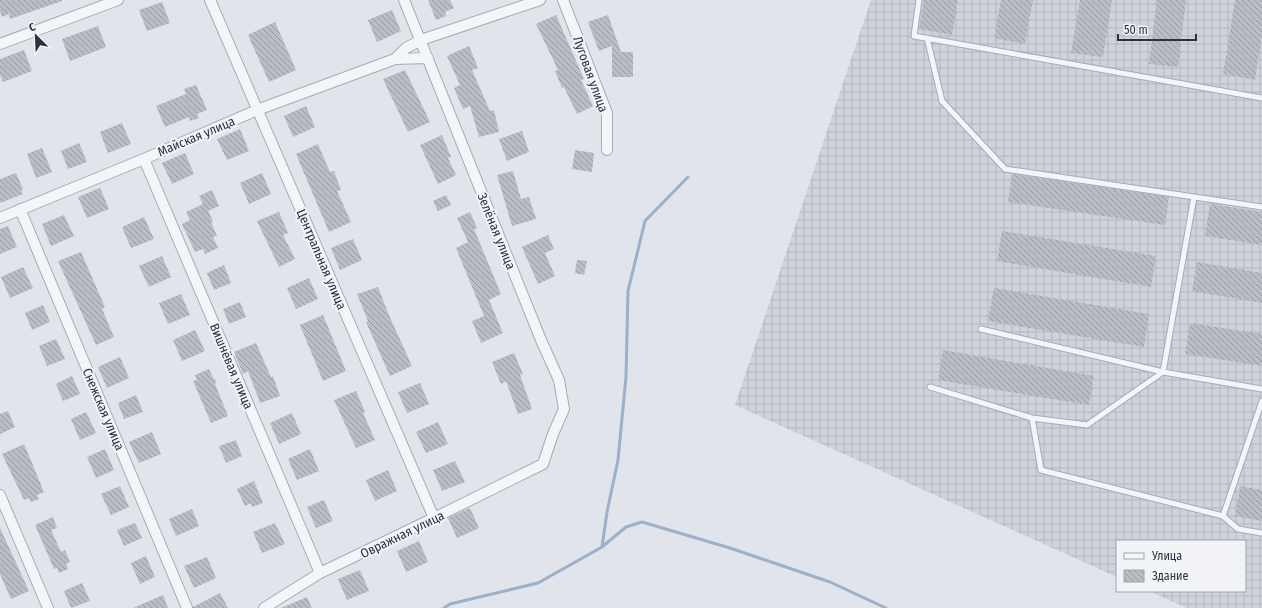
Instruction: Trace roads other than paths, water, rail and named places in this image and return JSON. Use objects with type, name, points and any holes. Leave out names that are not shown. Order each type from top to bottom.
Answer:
[{"type":"street","points":[[0,44],[118,0]]},
{"type":"street","name":"Центральная улица","points":[[210,0],[434,518]]},
{"type":"street","name":"Зелёная улица","points":[[404,0],[541,340],[559,380],[564,409],[553,434],[543,464]]},
{"type":"street","points":[[395,59],[406,48],[421,40],[540,0]]},
{"type":"street","name":"Луговая улица","points":[[563,0],[607,113],[607,150]]},
{"type":"street","points":[[395,59],[428,58]]},
{"type":"street","name":"Майская улица","points":[[0,218],[257,110],[395,59]]},
{"type":"street","name":"Вишнёвая улица","points":[[144,158],[320,573]]},
{"type":"street","name":"Снежская улица","points":[[20,209],[187,608]]},
{"type":"street","name":"Овражная улица","points":[[264,608],[320,573],[543,464]]},
{"type":"street","points":[[0,495],[48,608]]},
{"type":"lane","points":[[919,0],[914,36],[1262,98]]},
{"type":"lane","points":[[927,38],[942,101],[1005,169],[1262,207]]},
{"type":"lane","points":[[930,387],[1032,418],[1088,425],[1163,372],[1194,198]]},
{"type":"lane","points":[[981,329],[1163,372],[1262,389]]},
{"type":"lane","points":[[1223,516],[1262,401]]},
{"type":"lane","points":[[1032,418],[1040,470],[1223,516],[1238,529],[1262,533]]},
{"type":"waterway","points":[[602,547],[607,512],[618,460],[626,377],[628,291],[645,221],[688,177]]},
{"type":"waterway","points":[[444,608],[450,604],[538,583],[602,547],[626,527],[642,522],[730,548],[830,582],[886,608]]}]
